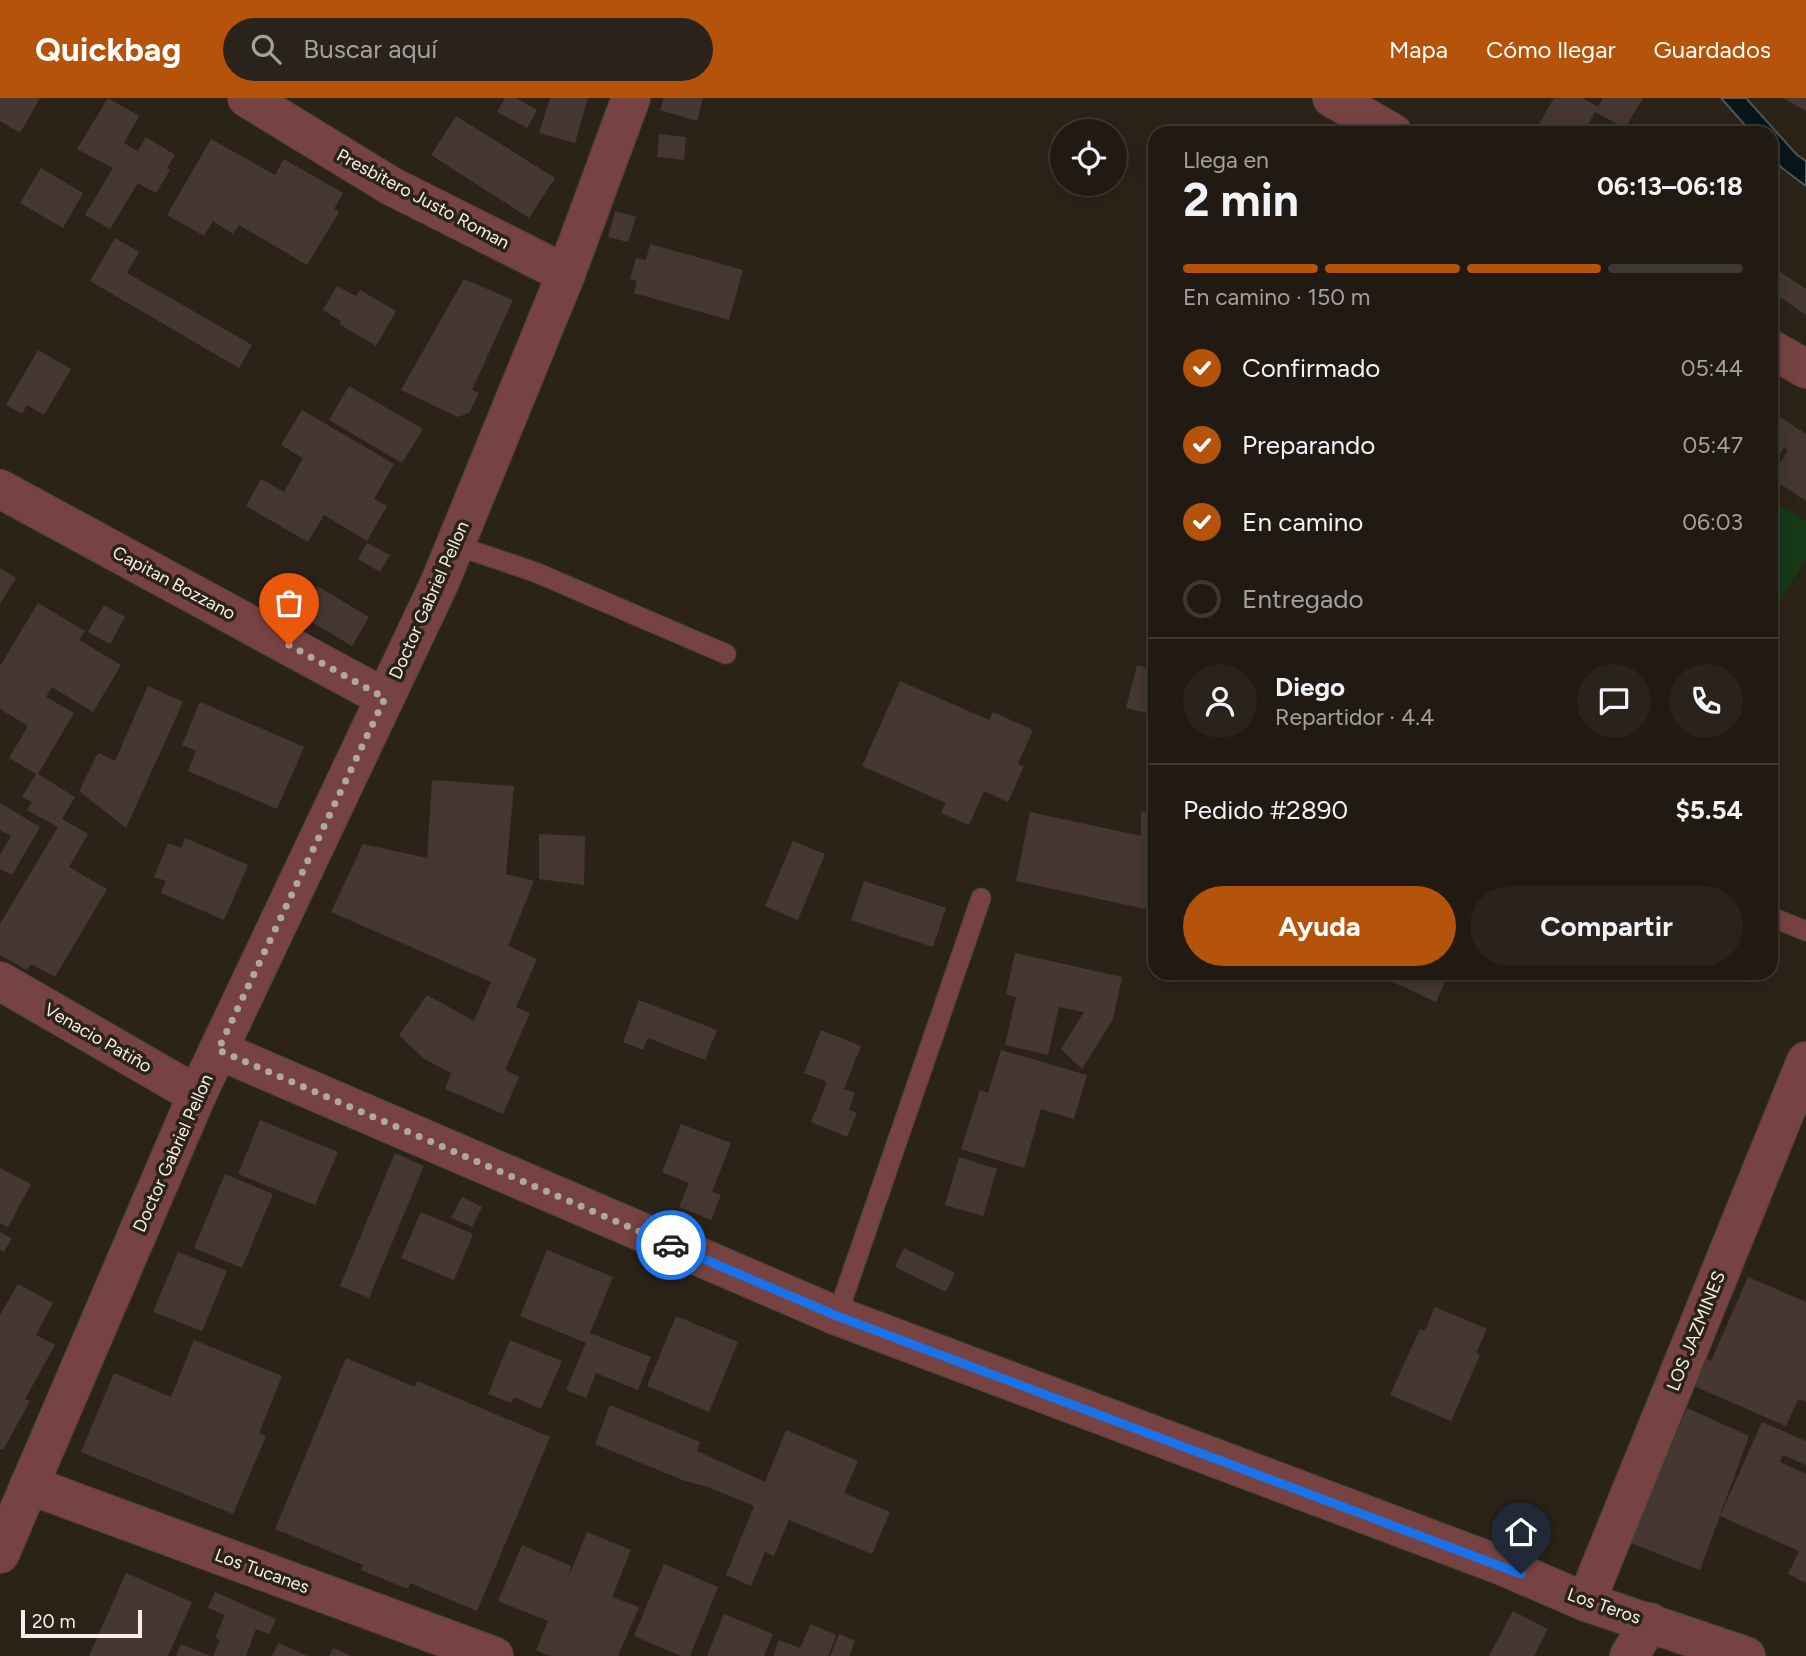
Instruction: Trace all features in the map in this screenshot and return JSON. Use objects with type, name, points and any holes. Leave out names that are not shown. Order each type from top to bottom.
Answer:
[{"type":"street","name":"Presbitero Justo Roman","points":[[247,98],[391,186],[566,274]]},
{"type":"street","name":"Doctor Gabriel Pellon","points":[[0,1554],[197,1095],[440,582],[566,274],[631,98]]},
{"type":"street","points":[[1332,98],[1381,126]]},
{"type":"street","points":[[1778,353],[1806,369]]},
{"type":"street","name":"Capitan Bozzano","points":[[0,489],[385,698]]},
{"type":"street","name":"Venacio Patiño","points":[[0,981],[197,1095]]},
{"type":"street","name":"Los Teros","points":[[218,1050],[837,1316],[1500,1565],[1586,1602],[1746,1656]]},
{"type":"street","name":"LOS JAZMINES","points":[[1586,1602],[1806,1061]]},
{"type":"street","name":"Los Tucanes","points":[[29,1485],[472,1652]]},
{"type":"street","points":[[1629,1656],[1650,1622]]},
{"type":"lane","points":[[455,545],[535,572],[726,654]]},
{"type":"lane","points":[[837,1316],[981,898]]},
{"type":"lane","points":[[1778,919],[1806,931]]},
{"type":"green space","points":[[1778,504],[1806,521],[1806,559],[1778,604]]},
{"type":"shaded area","points":[[1721,98],[1746,98],[1771,126],[1746,126]]},
{"type":"shaded area","points":[[1778,134],[1806,161],[1806,186],[1778,163]]},
{"type":"building","points":[[0,98],[40,98],[20,133],[0,121]]},
{"type":"building","points":[[108,98],[139,116],[124,143],[138,151],[146,137],[175,155],[167,168],[170,170],[156,193],[138,183],[110,229],[85,215],[113,168],[77,149]]},
{"type":"building","points":[[505,98],[516,98],[537,110],[527,128],[497,112]]},
{"type":"building","points":[[550,98],[588,98],[575,143],[539,133]]},
{"type":"building","points":[[664,98],[703,98],[697,121],[660,110]]},
{"type":"building","points":[[1554,98],[1583,98],[1598,107],[1603,98],[1643,98],[1626,126],[1595,112],[1587,126],[1538,126]]},
{"type":"building","points":[[1783,98],[1806,98],[1806,111]]},
{"type":"building","points":[[456,116],[555,178],[529,218],[431,155]]},
{"type":"building","points":[[659,134],[686,137],[684,160],[657,157]]},
{"type":"building","points":[[211,139],[275,175],[284,159],[343,193],[334,209],[339,212],[307,265],[239,225],[233,234],[213,221],[204,236],[167,215]]},
{"type":"building","points":[[41,168],[83,193],[63,228],[20,203]]},
{"type":"building","points":[[615,211],[636,217],[628,242],[608,237]]},
{"type":"building","points":[[115,238],[139,252],[127,273],[252,345],[239,368],[90,281]]},
{"type":"building","points":[[650,244],[743,270],[729,320],[634,293],[637,281],[630,279],[636,258],[646,260]]},
{"type":"building","points":[[1778,270],[1806,289],[1806,315],[1778,296]]},
{"type":"building","points":[[464,279],[513,300],[472,390],[479,393],[469,413],[458,417],[401,390]]},
{"type":"building","points":[[337,286],[356,296],[360,290],[396,311],[376,346],[339,324],[341,321],[323,310]]},
{"type":"building","points":[[38,350],[71,369],[44,415],[27,405],[22,414],[6,405]]},
{"type":"building","points":[[349,386],[423,429],[402,463],[329,420]]},
{"type":"building","points":[[302,410],[394,464],[374,499],[387,506],[367,541],[324,515],[308,542],[246,506],[261,479],[284,492],[303,458],[281,445]]},
{"type":"building","points":[[1778,416],[1806,434],[1806,501],[1778,483],[1778,466],[1788,450],[1784,448],[1778,457]]},
{"type":"building","points":[[367,543],[390,555],[380,572],[358,559]]},
{"type":"building","points":[[0,568],[16,578],[0,604]]},
{"type":"building","points":[[317,586],[369,617],[352,646],[300,615]]},
{"type":"building","points":[[38,603],[85,631],[79,640],[121,665],[93,712],[52,687],[46,697],[74,713],[38,774],[75,797],[62,819],[88,834],[69,867],[107,889],[55,977],[31,964],[27,970],[0,955],[0,924],[58,827],[27,810],[32,802],[22,797],[36,774],[9,758],[28,726],[0,709],[0,666]]},
{"type":"building","points":[[104,605],[125,617],[110,644],[88,632]]},
{"type":"building","points":[[1137,665],[1148,668],[1148,713],[1126,708]]},
{"type":"building","points":[[900,681],[989,720],[993,712],[1033,730],[1018,764],[1024,766],[1008,802],[984,791],[969,825],[941,813],[946,803],[862,766]]},
{"type":"building","points":[[148,686],[183,702],[126,828],[79,791],[98,753],[115,761]]},
{"type":"building","points":[[200,702],[304,747],[277,809],[188,771],[196,751],[182,745]]},
{"type":"building","points":[[432,780],[514,786],[506,874],[534,881],[508,946],[537,959],[516,1007],[530,1013],[505,1070],[519,1077],[503,1114],[445,1089],[451,1073],[423,1058],[399,1035],[427,995],[474,1021],[491,982],[331,912],[363,844],[427,858]]},
{"type":"building","points":[[0,803],[40,827],[12,875],[0,869],[0,855],[11,836],[0,830]]},
{"type":"building","points":[[1141,811],[1148,812],[1148,909],[1016,881],[1030,812],[1141,836]]},
{"type":"building","points":[[539,834],[585,836],[584,885],[539,879]]},
{"type":"building","points":[[185,838],[248,865],[224,920],[161,893],[166,881],[154,877],[168,843],[181,848]]},
{"type":"building","points":[[793,841],[825,854],[798,920],[765,906]]},
{"type":"building","points":[[864,881],[946,908],[933,947],[851,920]]},
{"type":"building","points":[[1015,953],[1122,977],[1113,1019],[1082,1069],[1061,1049],[1084,1012],[1059,1007],[1048,1055],[1005,1045],[1016,997],[1006,994]]},
{"type":"building","points":[[1388,980],[1446,980],[1436,1002]]},
{"type":"building","points":[[639,1000],[717,1030],[705,1060],[648,1038],[643,1050],[623,1042]]},
{"type":"building","points":[[821,1030],[861,1046],[844,1089],[855,1093],[849,1110],[857,1113],[847,1137],[811,1122],[827,1082],[804,1073]]},
{"type":"building","points":[[1001,1050],[1087,1075],[1074,1119],[1041,1109],[1024,1168],[961,1149],[980,1090],[988,1093]]},
{"type":"building","points":[[260,1120],[338,1152],[315,1205],[238,1174]]},
{"type":"building","points":[[681,1124],[731,1143],[712,1192],[721,1195],[711,1220],[679,1207],[689,1183],[662,1172]]},
{"type":"building","points":[[395,1153],[424,1166],[369,1298],[340,1286]]},
{"type":"building","points":[[959,1157],[997,1169],[983,1216],[945,1205]]},
{"type":"building","points":[[0,1168],[31,1184],[8,1227],[0,1223]]},
{"type":"building","points":[[225,1174],[273,1194],[242,1268],[194,1248]]},
{"type":"building","points":[[462,1197],[482,1207],[472,1227],[451,1218]]},
{"type":"building","points":[[421,1212],[473,1234],[454,1280],[401,1258]]},
{"type":"building","points":[[0,1232],[12,1238],[4,1252],[0,1250]]},
{"type":"building","points":[[904,1248],[955,1273],[946,1292],[895,1267]]},
{"type":"building","points":[[547,1250],[613,1277],[590,1333],[651,1357],[638,1390],[596,1373],[586,1398],[566,1390],[586,1343],[520,1316]]},
{"type":"building","points":[[178,1252],[227,1271],[202,1331],[153,1312]]},
{"type":"building","points":[[1748,1277],[1806,1302],[1806,1402],[1798,1399],[1786,1426],[1694,1386],[1707,1359],[1711,1361]]},
{"type":"building","points":[[18,1284],[53,1303],[36,1335],[55,1345],[25,1399],[30,1401],[3,1450],[0,1449],[0,1315]]},
{"type":"building","points":[[1435,1307],[1487,1329],[1476,1353],[1480,1355],[1451,1421],[1390,1395],[1420,1329],[1425,1331]]},
{"type":"building","points":[[676,1316],[738,1342],[709,1412],[647,1386]]},
{"type":"building","points":[[194,1340],[282,1376],[259,1433],[266,1436],[233,1514],[81,1452],[114,1373],[171,1397]]},
{"type":"building","points":[[510,1340],[562,1361],[541,1409],[514,1397],[511,1403],[488,1394]]},
{"type":"building","points":[[346,1358],[415,1387],[417,1381],[550,1437],[477,1611],[410,1583],[408,1589],[361,1570],[363,1565],[275,1529]]},
{"type":"building","points":[[610,1405],[700,1442],[697,1451],[765,1482],[786,1430],[858,1461],[844,1493],[890,1512],[872,1554],[789,1520],[774,1556],[765,1552],[751,1586],[726,1575],[754,1506],[595,1444]]},
{"type":"building","points":[[1687,1408],[1749,1436],[1700,1570],[1630,1543]]},
{"type":"building","points":[[1762,1422],[1806,1441],[1806,1465],[1783,1455],[1780,1462],[1806,1474],[1806,1583],[1788,1574],[1799,1551],[1720,1516]]},
{"type":"building","points":[[587,1532],[631,1550],[612,1597],[639,1607],[618,1656],[549,1656],[536,1650],[548,1621],[498,1601],[522,1545],[571,1566],[568,1578]]},
{"type":"building","points":[[664,1564],[718,1587],[690,1656],[681,1656],[634,1636]]},
{"type":"building","points":[[126,1573],[192,1602],[168,1656],[89,1656]]},
{"type":"building","points":[[215,1592],[276,1619],[269,1634],[256,1629],[246,1656],[213,1656],[220,1640],[215,1638],[225,1615],[208,1608]]},
{"type":"building","points":[[1513,1611],[1548,1629],[1534,1656],[1489,1656]]},
{"type":"building","points":[[724,1614],[773,1634],[764,1656],[707,1656]]},
{"type":"building","points":[[811,1624],[836,1635],[828,1656],[773,1656],[779,1640],[800,1648]]},
{"type":"building","points":[[839,1634],[855,1641],[849,1656],[830,1656]]},
{"type":"building","points":[[278,1643],[308,1656],[272,1656]]},
{"type":"building","points":[[181,1644],[210,1656],[176,1656]]},
{"type":"building","points":[[333,1648],[351,1656],[329,1656]]},
{"type":"way so far","points":[[289,645],[385,698],[218,1050],[671,1245]]},
{"type":"route","points":[[671,1245],[837,1316],[1521,1574]]}]
